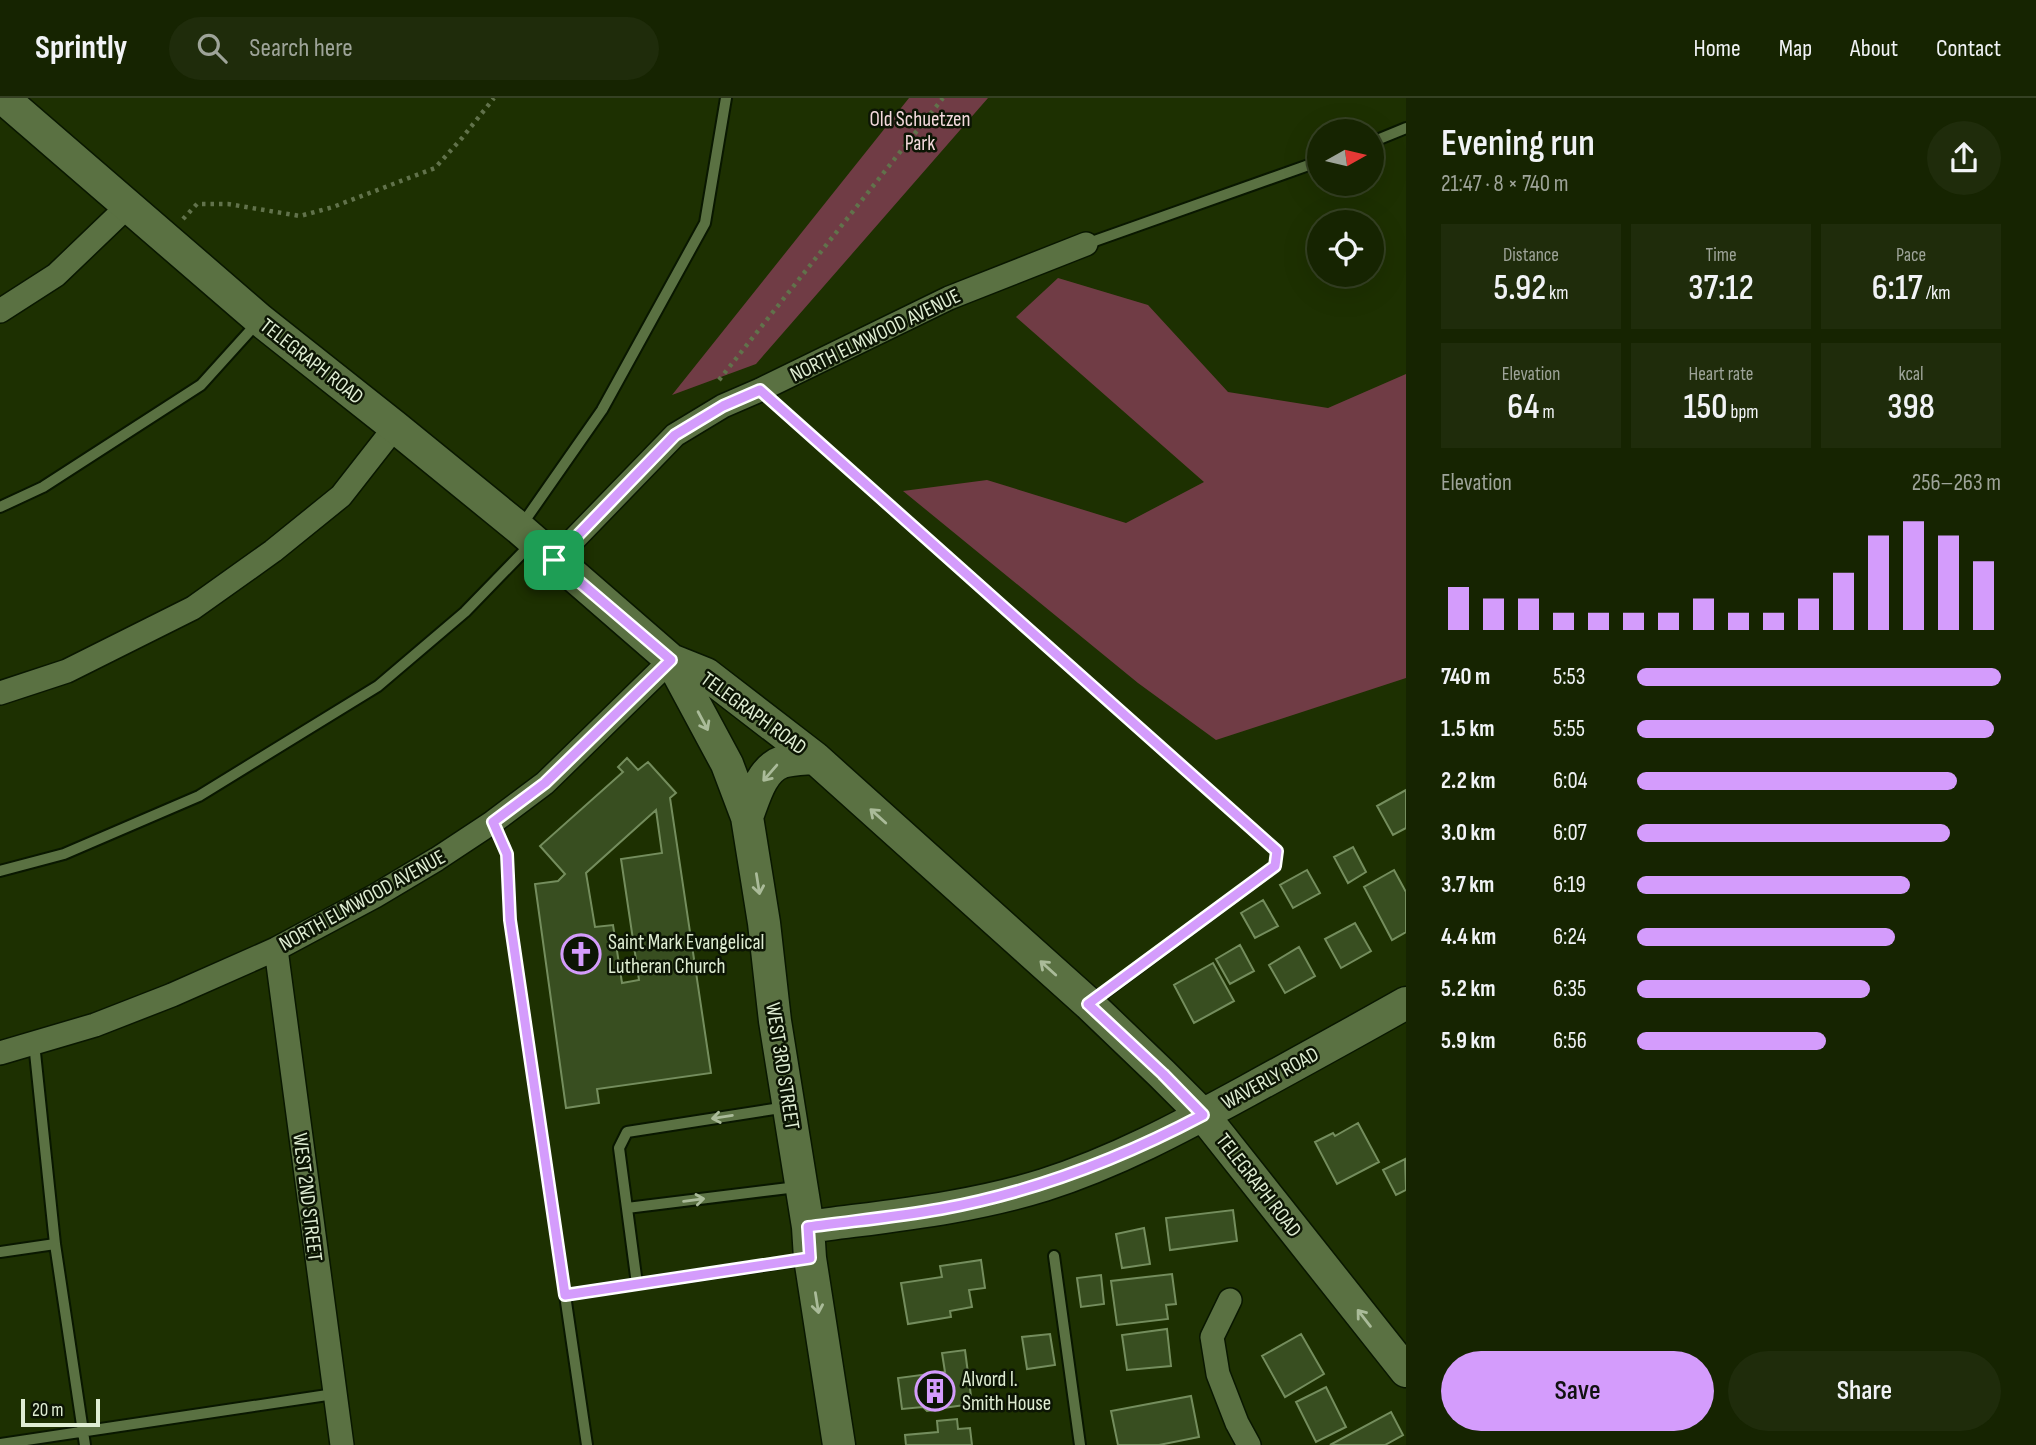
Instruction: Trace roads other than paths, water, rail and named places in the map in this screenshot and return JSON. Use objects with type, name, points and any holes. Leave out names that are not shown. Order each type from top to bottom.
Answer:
[{"type":"street","name":"TELEGRAPH ROAD","points":[[3,98],[260,320],[395,427],[671,660],[706,674],[815,758],[1088,1004],[1203,1115],[1406,1371]]},
{"type":"street","points":[[0,311],[56,275],[129,205]]},
{"type":"street","name":"NORTH ELMWOOD AVENUE","points":[[535,543],[675,435],[723,406],[949,298],[1086,244]]},
{"type":"street","points":[[0,693],[67,671],[193,608],[273,551],[341,496],[395,427]]},
{"type":"street","name":"NORTH ELMWOOD AVENUE","points":[[0,1053],[95,1025],[172,995],[276,949],[375,896],[438,859],[545,783],[671,660]]},
{"type":"street","name":"WEST 3RD STREET","points":[[671,660],[727,764],[747,817],[839,1445]]},
{"type":"street","points":[[747,817],[766,775],[773,766],[783,761],[815,758]]},
{"type":"street","name":"WEST 2ND STREET","points":[[276,949],[342,1445]]},
{"type":"street","name":"WAVERLY ROAD","points":[[808,1227],[940,1210],[1044,1185],[1111,1160],[1203,1115],[1406,1003]]},
{"type":"street","points":[[1230,1300],[1212,1337],[1218,1374],[1237,1423],[1249,1445]]},
{"type":"lane","points":[[0,871],[64,854],[199,796],[377,686],[465,612],[535,543],[602,410],[705,223],[726,98]]},
{"type":"lane","points":[[1384,137],[1406,128]]},
{"type":"lane","points":[[1086,244],[1307,166]]},
{"type":"lane","points":[[0,508],[43,487],[201,385],[260,320]]},
{"type":"lane","points":[[760,390],[1277,851],[1275,866],[1088,1004]]},
{"type":"lane","points":[[493,822],[507,854],[510,920],[587,1445]]},
{"type":"lane","points":[[34,1043],[55,1244],[85,1445]]},
{"type":"lane","points":[[637,1284],[619,1148],[627,1132],[789,1106]]},
{"type":"lane","points":[[626,1208],[801,1186]]},
{"type":"lane","points":[[0,1252],[55,1244]]},
{"type":"lane","points":[[1054,1256],[1080,1445]]},
{"type":"lane","points":[[565,1295],[810,1258]]},
{"type":"lane","points":[[0,1444],[334,1394]]},
{"type":"place","name":"Saint Mark Evangelical Lutheran Church","points":[[581,954]]},
{"type":"place","name":"Alvord I. Smith House","points":[[935,1391]]},
{"type":"park label","name":"Old Schuetzen Park","points":[[920,131]]}]
